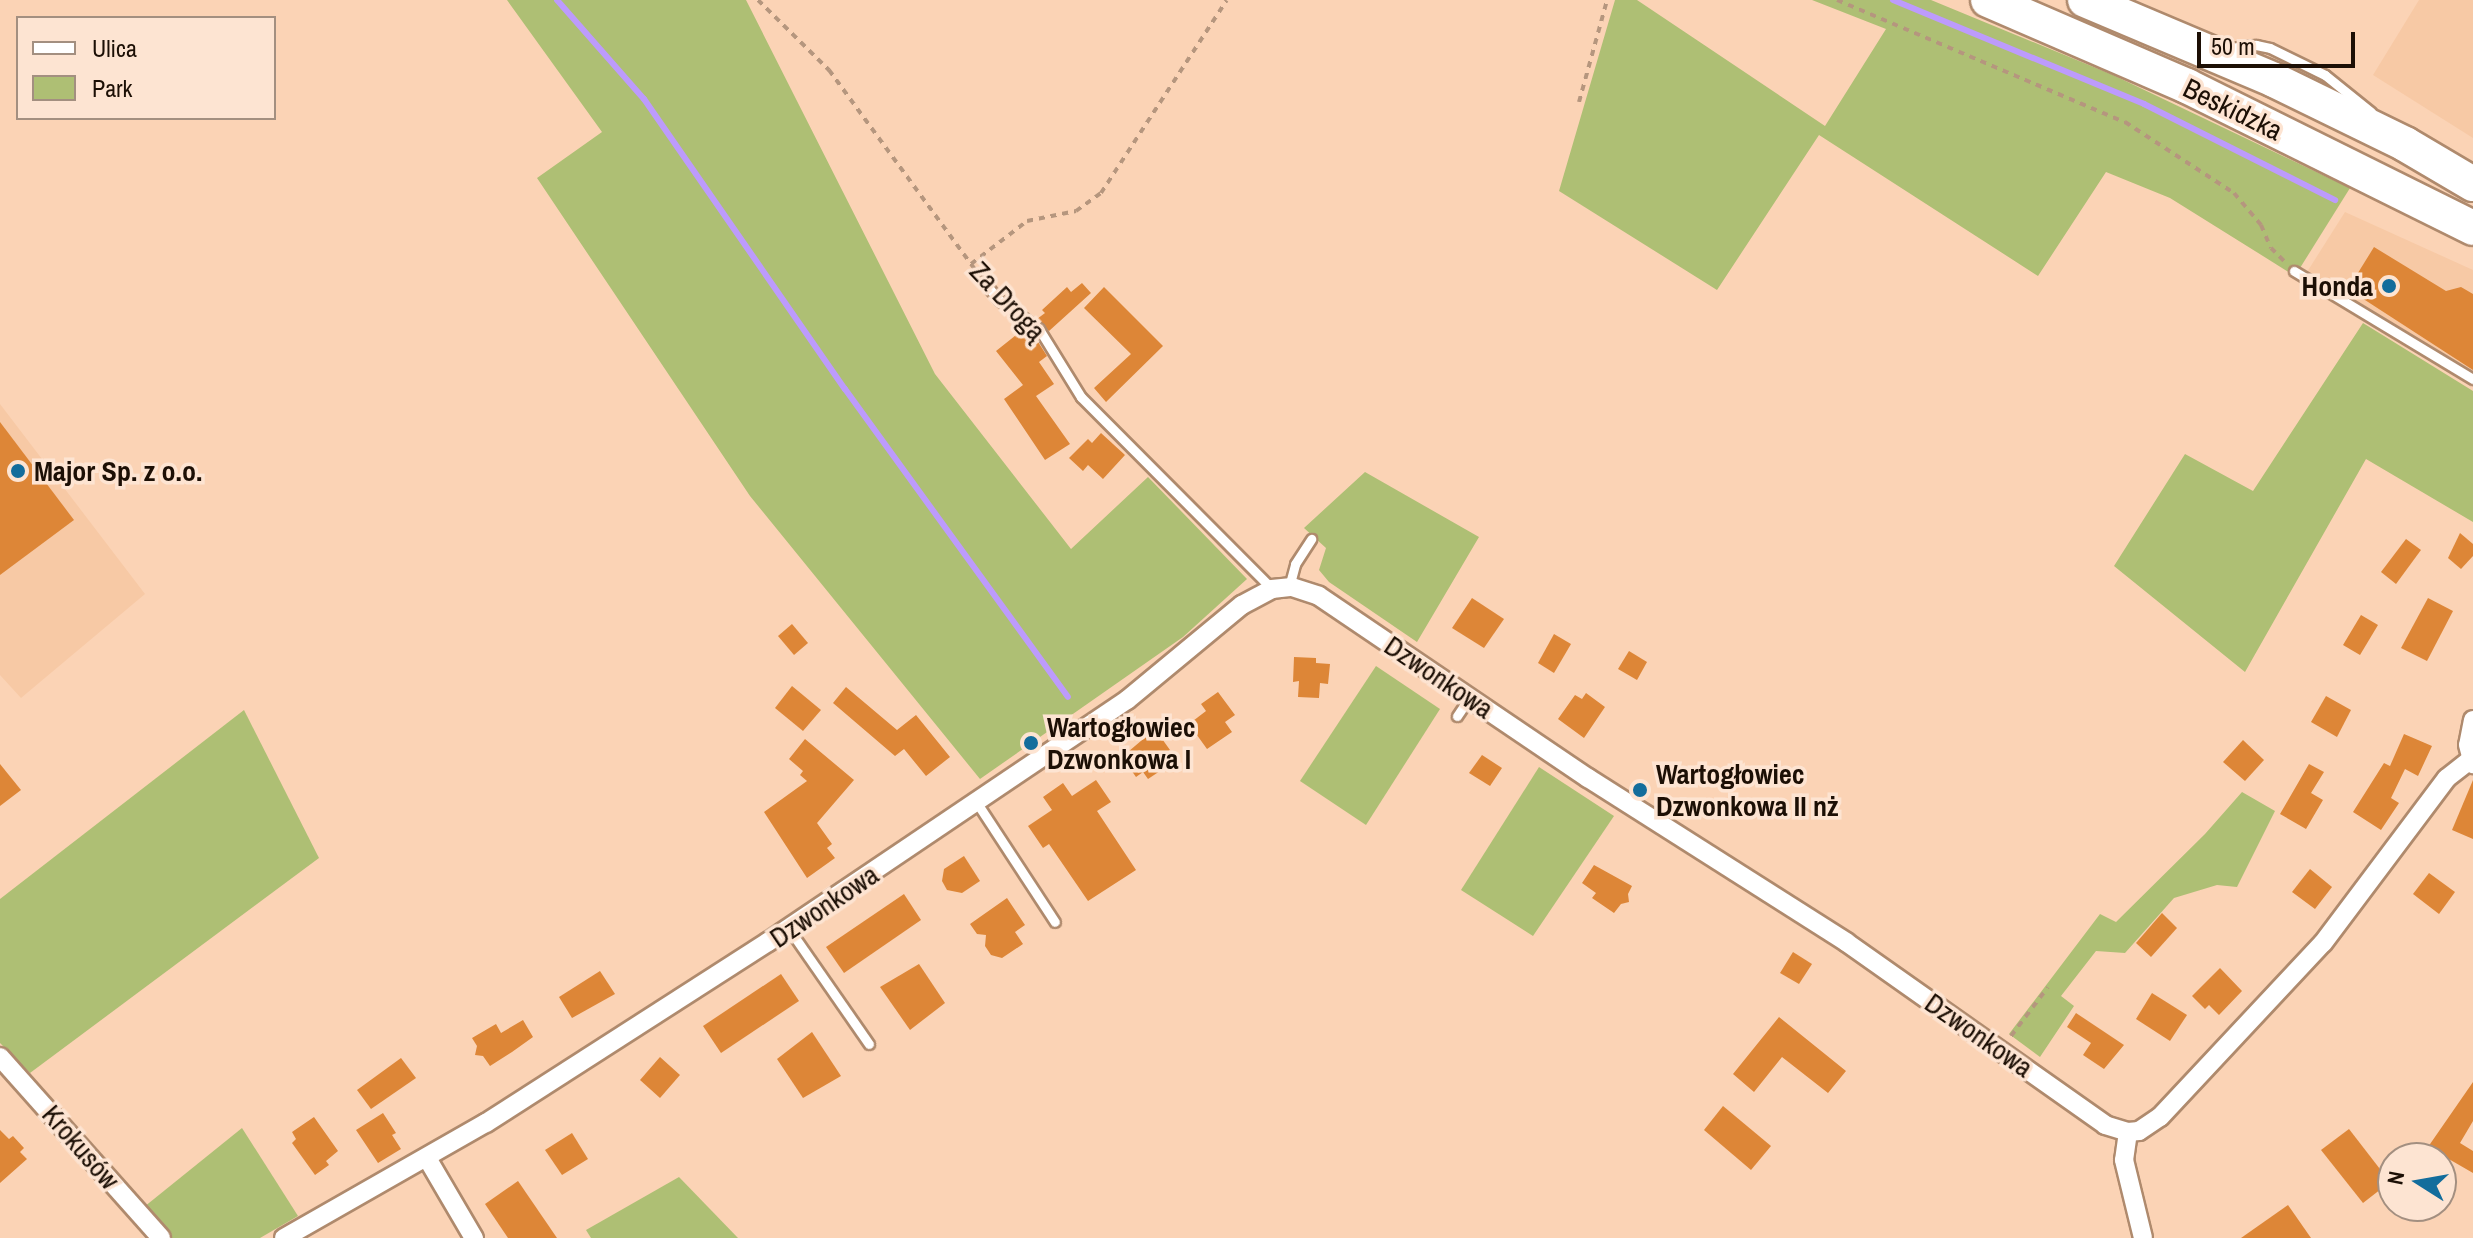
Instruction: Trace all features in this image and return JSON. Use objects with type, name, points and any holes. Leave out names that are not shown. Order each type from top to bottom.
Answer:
[{"type":"highway","name":"Beskidzka","points":[[1988,0],[2187,86],[2468,227]]},
{"type":"highway","name":"Beskidzka","points":[[2085,0],[2274,80],[2405,144],[2473,184]]},
{"type":"highway","points":[[2405,144],[2473,167]]},
{"type":"street","name":"Dzwonkowa","points":[[284,1238],[427,1158],[647,1022],[977,803],[1145,687],[1242,605],[1280,588],[1319,596],[1588,778],[1770,891],[2105,1125],[2128,1132]]},
{"type":"street","points":[[2143,1238],[2124,1160],[2128,1132],[2139,1131],[2160,1117],[2323,943],[2447,778],[2472,762],[2468,745],[2473,720]]},
{"type":"street","name":"Krokusów","points":[[0,1057],[161,1238]]},
{"type":"street","points":[[427,1158],[474,1238]]},
{"type":"lane","points":[[2294,271],[2473,379]]},
{"type":"lane","name":"Za Drogą","points":[[983,281],[999,300],[1039,329],[1081,397],[1280,588]]},
{"type":"lane","points":[[1280,588],[1311,539]]},
{"type":"lane","points":[[1457,716],[1469,698]]},
{"type":"lane","points":[[977,803],[1055,922]]},
{"type":"lane","points":[[789,929],[869,1044]]},
{"type":"path","name":"Za Drogą","points":[[758,0],[829,70],[983,281]]},
{"type":"path","points":[[971,264],[1027,221],[1076,211],[1101,193],[1227,0]]},
{"type":"path","points":[[1579,102],[1607,0]]},
{"type":"path","points":[[1837,0],[2125,122],[2234,193],[2261,225],[2271,248],[2294,271]]},
{"type":"path","points":[[2001,1050],[2048,987]]},
{"type":"shaded area","points":[[2419,0],[2473,0],[2473,138],[2373,75]]},
{"type":"shaded area","points":[[2345,212],[2473,270],[2473,375],[2307,272]]},
{"type":"shaded area","points":[[0,404],[145,594],[21,698],[0,675]]},
{"type":"green space","points":[[507,0],[746,0],[935,374],[1071,549],[1148,477],[1247,579],[1183,637],[980,779],[750,496],[537,178],[602,132]]},
{"type":"green space","points":[[1615,0],[1637,0],[1825,126],[1886,29],[1812,0],[1931,0],[2113,75],[2350,188],[2295,276],[2170,198],[2106,172],[2038,276],[1819,135],[1717,290],[1559,191]]},
{"type":"green space","points":[[2363,323],[2473,391],[2473,522],[2366,459],[2245,672],[2114,566],[2185,454],[2253,491]]},
{"type":"green space","points":[[1365,472],[1479,537],[1417,642],[1329,582],[1319,570],[1326,548],[1304,528]]},
{"type":"green space","points":[[1376,666],[1440,709],[1366,825],[1300,781]]},
{"type":"green space","points":[[244,710],[319,858],[30,1073],[0,1043],[0,899]]},
{"type":"green space","points":[[1539,767],[1614,816],[1533,936],[1461,890]]},
{"type":"green space","points":[[2242,792],[2275,811],[2237,887],[2217,885],[2174,898],[2125,953],[2096,951],[2061,996],[2074,1006],[2040,1057],[2009,1034],[2100,914],[2116,922],[2205,834]]},
{"type":"green space","points":[[242,1128],[298,1216],[260,1238],[171,1238],[144,1207]]},
{"type":"green space","points":[[679,1177],[738,1238],[591,1238],[586,1230]]},
{"type":"building","points":[[2374,247],[2446,291],[2461,287],[2473,294],[2473,370],[2348,289]]},
{"type":"building","points":[[1082,283],[1091,293],[1049,331],[1037,319],[1045,313],[1042,310],[1067,287],[1071,292]]},
{"type":"building","points":[[1104,287],[1163,346],[1106,402],[1094,388],[1131,354],[1084,308]]},
{"type":"building","points":[[1025,328],[1033,334],[1047,356],[1039,362],[1054,384],[1036,396],[1070,444],[1045,460],[1004,399],[1023,385],[996,351]]},
{"type":"building","name":"Major Sp. z o.o.","points":[[0,422],[74,520],[0,575]]},
{"type":"building","points":[[1101,433],[1125,455],[1103,479],[1088,465],[1083,471],[1069,458],[1088,439],[1092,443]]},
{"type":"building","points":[[2460,533],[2473,544],[2473,556],[2461,569],[2448,558]]},
{"type":"building","points":[[2406,539],[2421,550],[2396,584],[2381,572]]},
{"type":"building","points":[[1472,598],[1504,619],[1484,648],[1452,628]]},
{"type":"building","points":[[2428,598],[2453,611],[2427,661],[2401,648]]},
{"type":"building","points":[[2361,615],[2378,625],[2360,655],[2343,645]]},
{"type":"building","points":[[792,624],[808,643],[794,655],[778,636]]},
{"type":"building","points":[[1554,634],[1571,644],[1554,673],[1538,663]]},
{"type":"building","points":[[1629,651],[1647,662],[1637,680],[1618,669]]},
{"type":"building","points":[[1294,657],[1316,658],[1316,663],[1330,664],[1328,684],[1320,683],[1319,698],[1298,697],[1299,681],[1293,682]]},
{"type":"building","points":[[792,686],[821,710],[803,731],[775,708]]},
{"type":"building","points":[[846,687],[897,730],[916,715],[950,757],[926,776],[904,749],[895,756],[833,703]]},
{"type":"building","points":[[1218,692],[1235,715],[1225,722],[1232,732],[1207,749],[1189,724],[1206,711],[1201,704]]},
{"type":"building","points":[[1586,693],[1605,707],[1584,738],[1558,719],[1575,695],[1582,699]]},
{"type":"building","points":[[2326,696],[2351,710],[2337,737],[2311,722]]},
{"type":"building","points":[[1155,729],[1170,750],[1162,756],[1169,765],[1148,779],[1143,772],[1136,777],[1122,757]]},
{"type":"building","points":[[2404,734],[2432,746],[2418,776],[2405,769],[2391,798],[2399,803],[2381,830],[2353,812],[2384,763],[2390,766]]},
{"type":"building","points":[[805,739],[854,780],[817,823],[832,844],[827,848],[835,858],[807,878],[764,812],[807,781],[800,775],[803,771],[789,759]]},
{"type":"building","points":[[2243,740],[2264,760],[2245,781],[2223,762]]},
{"type":"building","points":[[1482,755],[1502,768],[1490,786],[1469,773]]},
{"type":"building","points":[[0,764],[21,790],[0,806]]},
{"type":"building","points":[[2309,764],[2324,772],[2311,793],[2323,800],[2306,829],[2280,814]]},
{"type":"building","points":[[1096,780],[1111,802],[1097,811],[1136,870],[1088,901],[1049,844],[1043,848],[1028,826],[1052,810],[1043,797],[1063,783],[1072,796]]},
{"type":"building","points":[[2473,780],[2473,839],[2452,830]]},
{"type":"building","points":[[964,856],[980,881],[962,893],[947,890],[942,881],[944,869]]},
{"type":"building","points":[[1594,865],[1632,886],[1628,894],[1629,902],[1621,904],[1614,913],[1592,898],[1596,893],[1582,883]]},
{"type":"building","points":[[2310,869],[2332,887],[2315,909],[2292,892]]},
{"type":"building","points":[[2429,873],[2455,892],[2439,914],[2413,894]]},
{"type":"building","points":[[904,894],[921,920],[844,973],[826,947]]},
{"type":"building","points":[[1007,898],[1025,925],[1015,932],[1023,944],[1002,958],[991,955],[985,946],[986,935],[977,934],[970,924]]},
{"type":"building","points":[[2162,913],[2177,928],[2151,957],[2136,943]]},
{"type":"building","points":[[1793,952],[1812,964],[1799,984],[1780,973]]},
{"type":"building","points":[[919,964],[945,1003],[910,1030],[880,987]]},
{"type":"building","points":[[2220,968],[2242,991],[2219,1015],[2209,1005],[2205,1009],[2192,996]]},
{"type":"building","points":[[600,971],[615,994],[572,1018],[559,997]]},
{"type":"building","points":[[781,974],[799,1001],[721,1053],[703,1026]]},
{"type":"building","points":[[2152,993],[2187,1015],[2170,1041],[2136,1019]]},
{"type":"building","points":[[2076,1013],[2124,1045],[2104,1069],[2083,1055],[2091,1043],[2067,1027]]},
{"type":"building","points":[[1779,1017],[1846,1071],[1828,1093],[1782,1057],[1754,1092],[1733,1074]]},
{"type":"building","points":[[523,1020],[533,1037],[490,1066],[483,1056],[475,1055],[477,1046],[472,1038],[496,1024],[501,1033]]},
{"type":"building","points":[[812,1032],[841,1076],[803,1098],[777,1059]]},
{"type":"building","points":[[660,1057],[680,1075],[660,1098],[640,1080]]},
{"type":"building","points":[[401,1058],[416,1078],[371,1109],[357,1090]]},
{"type":"building","points":[[2473,1082],[2473,1121],[2460,1143],[2473,1151],[2473,1173],[2457,1164],[2457,1142],[2431,1142]]},
{"type":"building","points":[[1723,1106],[1771,1146],[1751,1170],[1704,1130]]},
{"type":"building","points":[[383,1113],[396,1133],[392,1135],[401,1149],[378,1163],[356,1130]]},
{"type":"building","points":[[314,1117],[338,1151],[326,1161],[329,1165],[315,1175],[292,1143],[296,1139],[292,1132]]},
{"type":"building","points":[[2349,1129],[2377,1165],[2377,1192],[2363,1203],[2321,1150]]},
{"type":"building","points":[[0,1130],[9,1139],[13,1136],[24,1148],[20,1152],[27,1159],[0,1183]]},
{"type":"building","points":[[572,1133],[588,1159],[562,1175],[545,1150]]},
{"type":"building","points":[[518,1181],[557,1238],[508,1238],[485,1204]]},
{"type":"building","points":[[2288,1205],[2311,1238],[2241,1238]]},
{"type":"waterway","points":[[557,0],[644,99],[845,389],[1068,697]]},
{"type":"waterway","points":[[1893,0],[2144,104],[2335,200]]},
{"type":"place","name":"Honda","points":[[2389,286]]},
{"type":"place","name":"Major Sp. z o.o.","points":[[18,471]]},
{"type":"place","name":"Wartogłowiec Dzwonkowa I","points":[[1031,743]]},
{"type":"place","name":"Wartogłowiec Dzwonkowa II nż","points":[[1640,790]]}]
